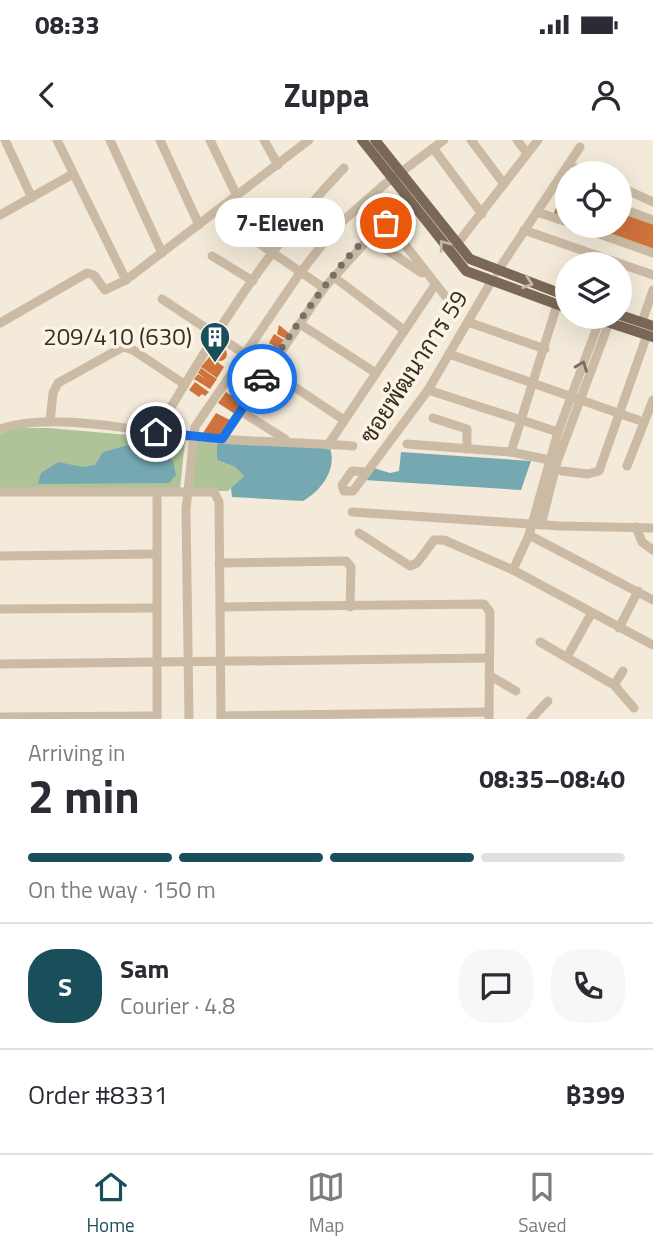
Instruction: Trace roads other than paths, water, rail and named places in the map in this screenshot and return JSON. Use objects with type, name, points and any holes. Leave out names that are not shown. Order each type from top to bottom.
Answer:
[{"type":"main road","points":[[362,140],[397,175],[470,259],[497,272],[555,292]]},
{"type":"main road","points":[[375,140],[461,267],[491,282],[555,305]]},
{"type":"street","points":[[5,140],[32,198]]},
{"type":"street","points":[[57,140],[126,279]]},
{"type":"street","points":[[110,140],[162,253]]},
{"type":"street","points":[[160,140],[199,225]]},
{"type":"street","points":[[210,140],[237,196]]},
{"type":"street","points":[[264,140],[278,165]]},
{"type":"street","points":[[0,323],[87,273],[94,275],[105,290],[126,279],[309,140]]},
{"type":"street","points":[[189,719],[187,491],[192,437],[201,415],[300,273],[346,216],[444,140]]},
{"type":"street","points":[[471,140],[505,184]]},
{"type":"street","points":[[517,140],[527,153]]},
{"type":"street","points":[[457,244],[538,140]]},
{"type":"street","points":[[571,161],[580,147]]},
{"type":"street","points":[[433,148],[482,214]]},
{"type":"street","points":[[156,432],[184,384],[272,253],[307,207],[344,168]]},
{"type":"street","points":[[0,215],[73,174]]},
{"type":"street","points":[[497,272],[554,186]]},
{"type":"street","points":[[632,192],[653,202]]},
{"type":"street","points":[[537,212],[555,218]]},
{"type":"street","points":[[632,212],[653,220]]},
{"type":"street","points":[[222,439],[324,288],[383,223],[388,223],[446,298]]},
{"type":"street","points":[[524,230],[653,275]]},
{"type":"street","points":[[368,237],[432,281]]},
{"type":"street","points":[[611,238],[653,253]]},
{"type":"street","points":[[254,240],[324,288]]},
{"type":"street","points":[[212,256],[253,281]]},
{"type":"street","points":[[334,277],[404,330]]},
{"type":"street","points":[[328,444],[404,330],[432,281]]},
{"type":"street","name":"ซอยพัฒนาการ 59","points":[[366,472],[428,390],[491,282]]},
{"type":"street","points":[[407,444],[511,452],[588,474],[599,471],[646,331],[653,290]]},
{"type":"street","points":[[162,299],[344,420]]},
{"type":"street","points":[[468,322],[545,349]]},
{"type":"street","points":[[300,324],[376,373]]},
{"type":"street","points":[[511,452],[555,324]]},
{"type":"street","points":[[513,570],[548,502],[557,464],[558,432],[596,329]]},
{"type":"street","points":[[537,525],[580,400],[598,329]]},
{"type":"street","points":[[50,422],[53,393],[58,383],[122,348],[133,351],[184,384]]},
{"type":"street","points":[[449,354],[638,420]]},
{"type":"street","points":[[428,390],[558,432]]},
{"type":"street","points":[[626,466],[653,400]]},
{"type":"street","points":[[242,412],[287,441]]},
{"type":"street","points":[[433,418],[467,429],[467,449]]},
{"type":"street","points":[[0,429],[50,422],[192,437],[353,446]]},
{"type":"street","points":[[0,717],[157,718],[157,491]]},
{"type":"street","points":[[0,492],[209,491],[217,496],[221,718],[489,715],[490,612],[484,604],[220,607]]},
{"type":"street","points":[[548,502],[560,526]]},
{"type":"street","points":[[352,512],[537,525],[653,528]]},
{"type":"street","points":[[636,527],[642,542],[653,550]]},
{"type":"street","points":[[359,533],[410,566],[416,563],[434,540],[440,539],[513,570],[653,645]]},
{"type":"street","points":[[529,535],[653,600]]},
{"type":"street","points":[[0,556],[156,554]]},
{"type":"street","points":[[219,563],[346,561],[351,567],[351,607]]},
{"type":"street","points":[[619,628],[638,591]]},
{"type":"street","points":[[0,609],[156,608]]},
{"type":"street","points":[[567,657],[591,614]]},
{"type":"street","points":[[540,642],[614,685],[634,708]]},
{"type":"street","points":[[0,664],[489,658]]},
{"type":"street","points":[[614,685],[623,671]]},
{"type":"street","points":[[489,675],[516,691]]},
{"type":"street","points":[[531,719],[548,701]]},
{"type":"water","points":[[147,440],[154,447],[149,458],[167,456],[173,461],[176,475],[169,483],[38,484],[41,473],[58,462],[83,467],[95,465],[103,452]]},
{"type":"water","points":[[217,440],[330,448],[330,471],[322,485],[303,501],[232,497],[231,488],[244,476],[235,467],[217,460]]},
{"type":"water","points":[[401,452],[531,461],[521,490],[364,480],[374,468],[390,473],[399,471]]},
{"type":"place","name":"7-Eleven","points":[[386,223]]},
{"type":"place","name":"209/410 (630)","points":[[215,364]]}]
